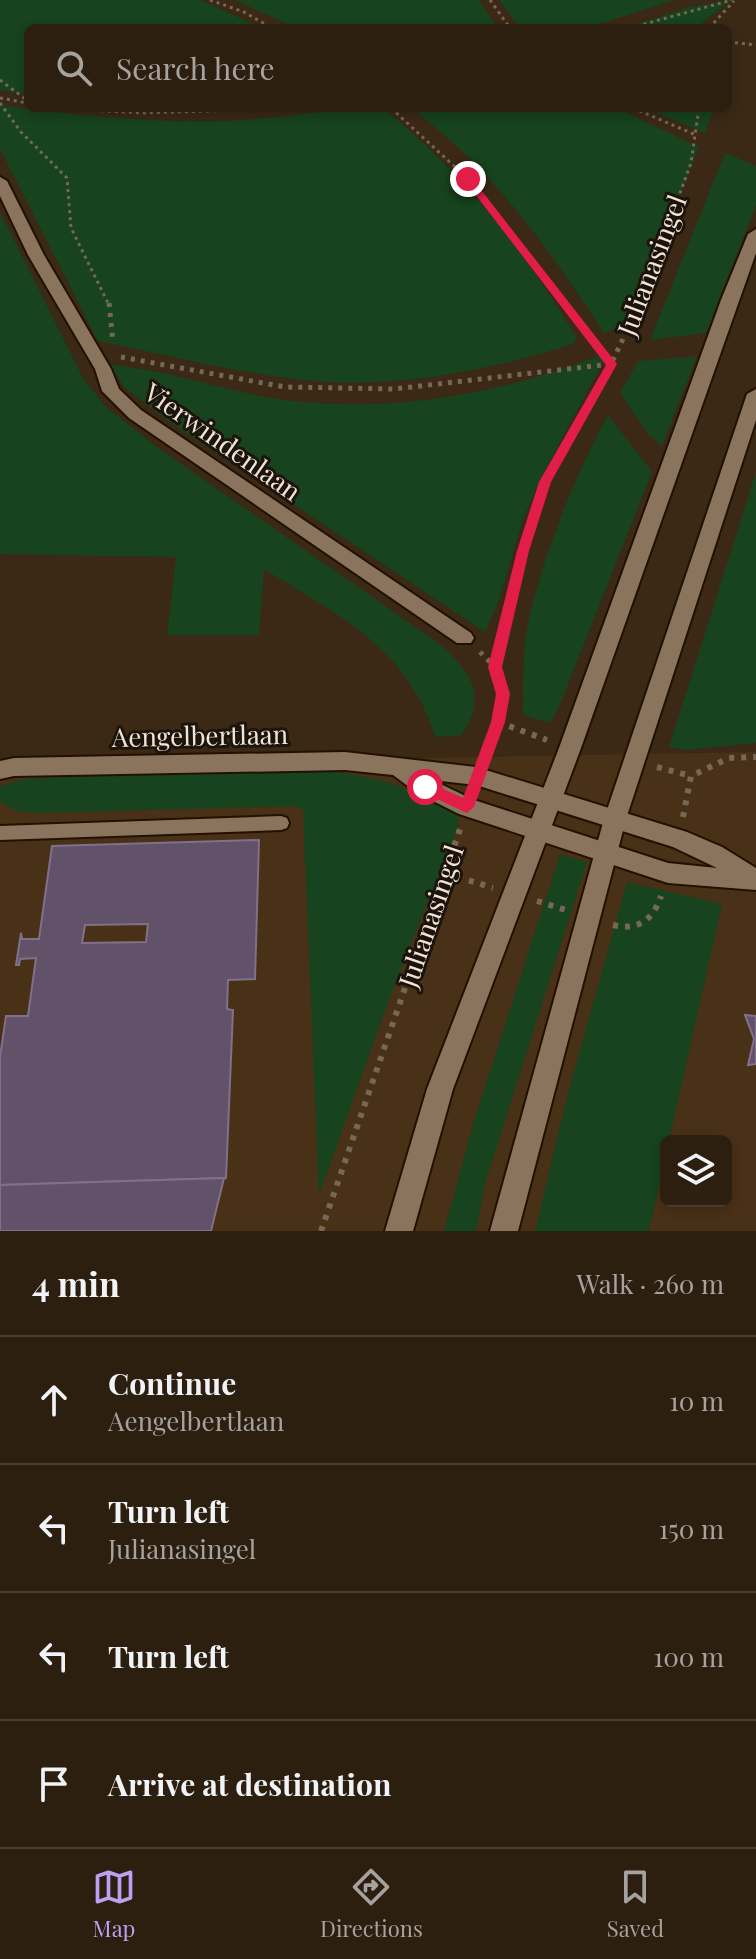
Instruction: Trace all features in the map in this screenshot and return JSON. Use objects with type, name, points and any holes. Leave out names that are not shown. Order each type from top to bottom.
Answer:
[{"type":"main road","name":"Vierwindenlaan","points":[[0,181],[36,255],[103,369],[111,391],[135,414],[464,638]]},
{"type":"main road","points":[[399,1231],[440,1089],[551,799],[729,300],[756,234]]},
{"type":"main road","points":[[504,1231],[615,819],[756,394]]},
{"type":"main road","name":"Aengelbertlaan","points":[[0,770],[14,767],[345,761],[476,776],[615,819],[714,854],[752,878]]},
{"type":"main road","name":"Aengelbertlaan","points":[[401,769],[425,787],[467,807],[668,873],[705,878],[752,878]]},
{"type":"lane","points":[[0,833],[281,823]]},
{"type":"path","points":[[210,0],[244,12],[265,24]]},
{"type":"path","points":[[490,0],[506,24]]},
{"type":"path","points":[[645,24],[733,0]]},
{"type":"path","points":[[712,24],[733,0]]},
{"type":"path","points":[[732,42],[756,45]]},
{"type":"path","points":[[0,80],[24,99]]},
{"type":"path","points":[[0,100],[24,102]]},
{"type":"path","points":[[0,100],[21,132],[67,178],[71,226],[110,302],[115,328],[112,355],[285,387],[394,389],[611,364]]},
{"type":"path","points":[[126,112],[176,112]]},
{"type":"path","points":[[395,112],[468,179],[611,364]]},
{"type":"path","points":[[642,112],[696,135]]},
{"type":"path","name":"Julianasingel","points":[[476,776],[498,722],[503,694],[495,667],[523,551],[541,494],[611,364],[647,289],[691,163],[699,112]]},
{"type":"path","points":[[691,776],[729,758],[756,757]]},
{"type":"path","name":"Julianasingel","points":[[321,1231],[467,807]]},
{"type":"shaded area","points":[[756,752],[756,1231],[0,1231],[0,766]]},
{"type":"green space","points":[[0,0],[200,0],[254,24],[24,24],[24,94],[0,90]]},
{"type":"green space","points":[[235,0],[479,0],[494,24],[287,24]]},
{"type":"green space","points":[[499,0],[675,0],[600,24],[517,24]]},
{"type":"green space","points":[[732,0],[700,24],[637,24],[690,7]]},
{"type":"green space","points":[[0,105],[24,108],[24,112],[166,121],[242,120],[322,112],[387,112],[439,158],[490,214],[536,274],[577,338],[573,344],[564,347],[448,375],[358,383],[270,376],[98,341],[0,149]]},
{"type":"green space","points":[[416,112],[625,112],[699,147],[636,304],[619,328],[604,333],[518,212],[441,132]]},
{"type":"green space","points":[[655,112],[713,112],[705,133]]},
{"type":"green space","points":[[725,153],[756,166],[756,205],[706,333],[650,340]]},
{"type":"green space","points":[[0,212],[83,378],[105,406],[154,445],[448,652],[466,673],[475,695],[470,721],[461,735],[436,737],[407,679],[388,657],[344,619],[264,569],[259,635],[167,635],[176,557],[0,554]]},
{"type":"green space","points":[[697,356],[662,446],[648,434],[620,393],[638,361]]},
{"type":"green space","points":[[595,357],[605,358],[541,478],[522,522],[499,600],[485,632],[168,421],[124,387],[110,365],[271,398],[354,404],[436,399],[476,392],[516,383]]},
{"type":"green space","points":[[608,415],[652,472],[550,723],[523,715],[528,623],[564,510]]},
{"type":"green space","points":[[756,472],[756,743],[684,750],[669,747]]},
{"type":"green space","points":[[270,769],[344,773],[388,782],[457,812],[459,824],[394,986],[319,1195],[303,810],[294,806],[36,813],[17,811],[0,802],[0,786],[24,779]]},
{"type":"green space","points":[[560,854],[587,862],[485,1184],[476,1231],[444,1231],[474,1121]]},
{"type":"green space","points":[[627,882],[722,904],[670,1135],[660,1135],[660,1182],[649,1231],[535,1231],[567,1097]]},
{"type":"building","points":[[259,840],[255,979],[228,980],[227,1009],[233,1010],[226,1178],[0,1185],[0,1057],[6,1016],[28,1016],[36,958],[20,959],[19,965],[16,965],[21,933],[22,939],[39,939],[52,846]],"holes":[[[148,924],[146,942],[82,943],[85,925]]]},
{"type":"building","points":[[745,1015],[756,1016],[756,1064],[748,1065],[754,1039]]},
{"type":"building","points":[[224,1178],[211,1231],[0,1231],[0,1185]]},
{"type":"route","points":[[425,787],[467,807],[498,722],[503,694],[495,667],[523,551],[545,482],[611,364],[468,179]]}]
